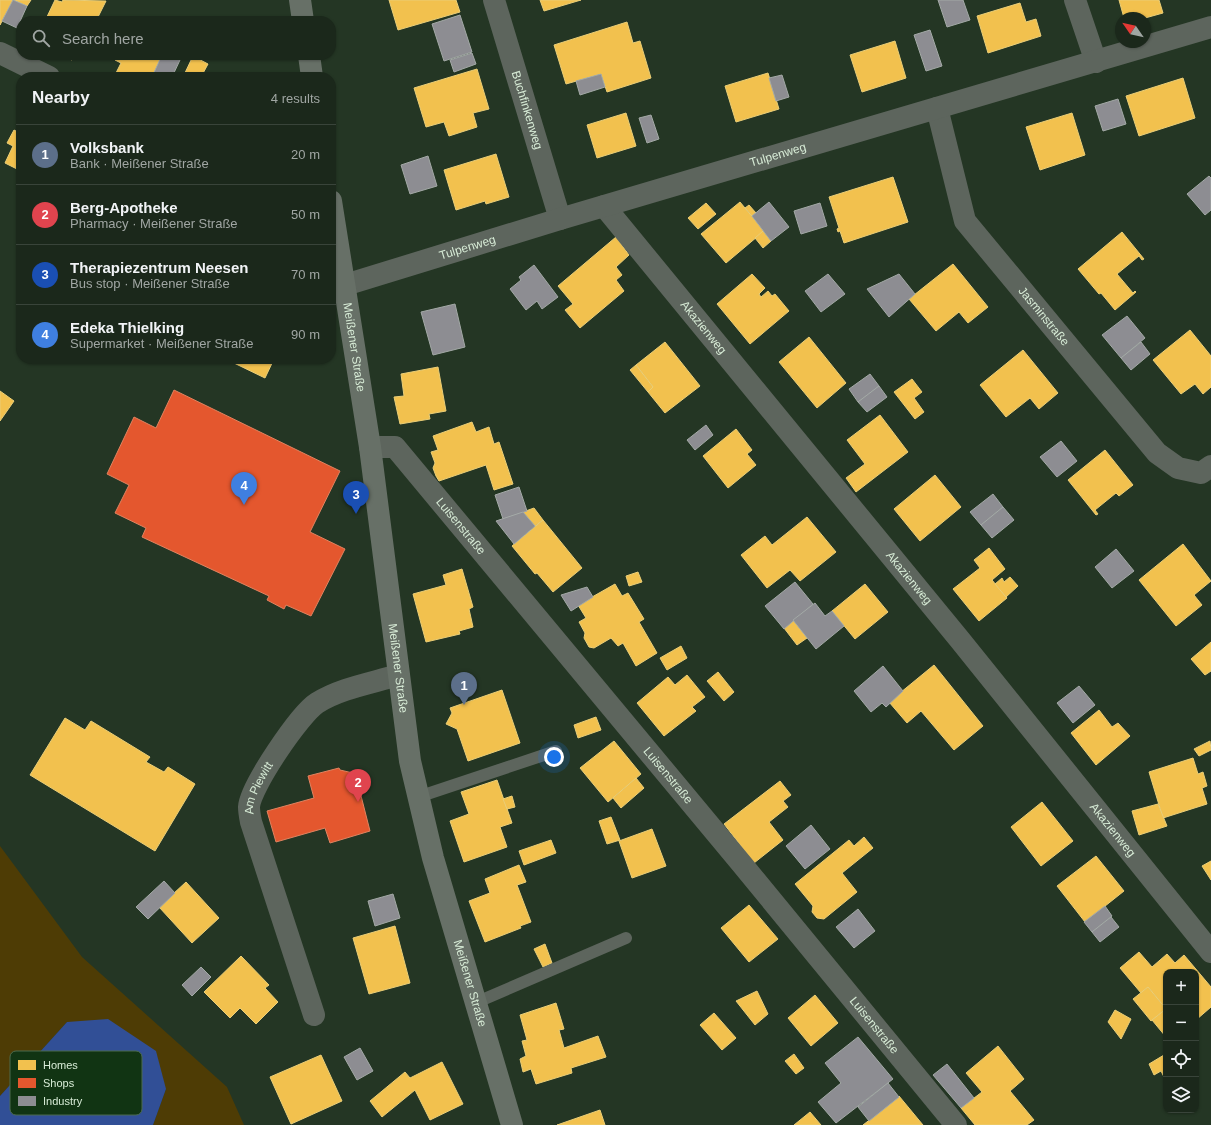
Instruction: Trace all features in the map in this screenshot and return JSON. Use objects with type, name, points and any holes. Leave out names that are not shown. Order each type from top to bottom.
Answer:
[{"type":"street","points":[[300,0],[302,16]]},
{"type":"street","name":"Buchfinkenweg","points":[[494,0],[560,220]]},
{"type":"street","points":[[1075,0],[1096,62]]},
{"type":"street","name":"Tulpenweg","points":[[345,285],[604,206],[1211,28]]},
{"type":"street","points":[[0,53],[39,72]]},
{"type":"street","points":[[309,60],[311,72]]},
{"type":"street","name":"Jasminstraße","points":[[937,108],[966,221],[1157,453],[1178,468],[1201,473],[1211,466]]},
{"type":"street","name":"Akazienweg","points":[[604,206],[960,640],[1211,952]]},
{"type":"street","name":"Meißener Straße","points":[[336,231],[370,447],[410,760],[433,858],[512,1125]]},
{"type":"street","name":"Luisenstraße","points":[[370,447],[395,447],[741,862],[956,1125]]},
{"type":"street","name":"Am Piewitt","points":[[314,1015],[251,822],[249,806],[255,787],[270,763],[302,717],[316,703],[337,693],[398,675]]},
{"type":"lane","points":[[418,797],[556,751]]},
{"type":"lane","points":[[475,1003],[626,938]]},
{"type":"shaded area","points":[[0,846],[82,957],[227,1087],[244,1125],[153,1125],[166,1089],[142,1073],[142,1051],[110,1051],[67,1022],[41,1051],[10,1051],[10,1085],[0,1096]]},
{"type":"water","points":[[108,1019],[156,1051],[166,1089],[153,1125],[0,1125],[0,1096],[10,1085],[10,1115],[142,1115],[142,1051],[41,1051],[67,1022]]},
{"type":"building: Homes","points":[[0,0],[13,0],[0,25]]},
{"type":"building: Homes","points":[[14,0],[31,0],[27,6]]},
{"type":"building: Homes","points":[[55,0],[62,2],[63,0],[106,1],[98,16],[47,16]]},
{"type":"building: Homes","points":[[389,0],[456,0],[460,12],[398,30]]},
{"type":"building: Homes","points":[[540,0],[581,0],[544,11]]},
{"type":"building: Homes","points":[[1119,0],[1159,0],[1163,13],[1151,16],[1151,12],[1122,12]]},
{"type":"building: Homes","points":[[1020,3],[1026,22],[1036,19],[1041,36],[988,53],[977,16]]},
{"type":"building: Homes","points":[[627,22],[633,43],[640,41],[651,78],[607,92],[601,74],[566,84],[554,45]]},
{"type":"building: Homes","points":[[895,41],[906,78],[862,92],[850,55]]},
{"type":"building: Homes","points":[[115,60],[160,60],[154,72],[116,72],[121,63]]},
{"type":"building: Homes","points":[[191,60],[200,60],[208,64],[204,72],[185,72]]},
{"type":"building: Homes","points":[[477,69],[489,109],[473,113],[477,127],[449,136],[444,122],[426,127],[414,88]]},
{"type":"building: Homes","points":[[768,73],[779,109],[736,122],[725,86]]},
{"type":"building: Homes","points":[[1183,78],[1195,118],[1139,136],[1126,96]]},
{"type":"building: Homes","points":[[626,113],[636,146],[597,158],[587,125]]},
{"type":"building: Homes","points":[[1072,113],[1085,155],[1040,170],[1026,127]]},
{"type":"building: Homes","points":[[14,130],[16,131],[16,168],[5,163],[13,146],[7,143]]},
{"type":"building: Homes","points":[[496,154],[509,197],[486,204],[485,201],[456,210],[444,170]]},
{"type":"building: Homes","points":[[893,177],[908,222],[844,243],[840,231],[838,232],[837,229],[839,228],[829,197]]},
{"type":"building: Homes","points":[[740,202],[764,231],[726,263],[701,234]]},
{"type":"building: Homes","points":[[706,203],[716,214],[698,229],[688,218]]},
{"type":"building: Homes","points":[[749,205],[756,213],[752,216],[745,208]]},
{"type":"building: Homes","points":[[763,231],[771,241],[763,248],[755,238]]},
{"type":"building: Homes","points":[[1122,232],[1144,259],[1142,260],[1139,256],[1117,274],[1133,293],[1135,291],[1136,292],[1115,310],[1078,269]]},
{"type":"building: Homes","points":[[616,237],[629,255],[616,267],[622,275],[616,280],[624,291],[580,328],[565,310],[573,304],[558,286]]},
{"type":"building: Homes","points":[[953,264],[988,307],[968,323],[959,312],[936,331],[909,299]]},
{"type":"building: Homes","points":[[752,274],[765,288],[759,294],[761,297],[768,291],[772,296],[775,294],[789,311],[750,344],[717,304]]},
{"type":"building: Homes","points":[[1190,330],[1211,356],[1211,387],[1203,394],[1195,384],[1181,394],[1153,360]]},
{"type":"building: Homes","points":[[809,337],[846,383],[817,408],[779,362]]},
{"type":"building: Homes","points":[[665,342],[700,386],[665,413],[648,392],[653,387],[636,365]]},
{"type":"building: Homes","points":[[1023,350],[1058,393],[1039,409],[1030,398],[1006,417],[980,385]]},
{"type":"building: Homes","points":[[236,364],[272,364],[265,378]]},
{"type":"building: Homes","points":[[636,365],[653,387],[648,392],[630,370]]},
{"type":"building: Homes","points":[[438,367],[446,411],[429,414],[430,419],[400,424],[394,397],[404,396],[401,374]]},
{"type":"building: Homes","points":[[912,379],[922,392],[914,398],[924,412],[915,419],[894,392]]},
{"type":"building: Homes","points":[[0,391],[14,401],[0,421]]},
{"type":"building: Homes","points":[[880,415],[908,452],[856,492],[846,478],[865,464],[847,440]]},
{"type":"building: Homes","points":[[472,422],[476,432],[489,427],[494,444],[499,442],[513,484],[494,490],[486,465],[439,481],[433,468],[435,463],[431,452],[438,450],[433,436]]},
{"type":"building: Homes","points":[[736,429],[752,450],[747,454],[756,465],[728,488],[703,456]]},
{"type":"building: Homes","points":[[1105,450],[1133,485],[1119,496],[1116,493],[1095,510],[1098,514],[1096,515],[1068,480]]},
{"type":"building: Homes","points":[[935,475],[961,507],[920,541],[894,509]]},
{"type":"building: Homes","points":[[534,508],[543,520],[535,526],[523,512]]},
{"type":"building: Homes","points":[[807,517],[836,552],[800,581],[790,570],[767,588],[741,555],[765,536],[772,545]]},
{"type":"building: Homes","points":[[543,520],[582,568],[553,592],[537,573],[535,574],[512,546]]},
{"type":"building: Homes","points":[[1183,544],[1211,581],[1194,595],[1202,605],[1176,626],[1139,580]]},
{"type":"building: Homes","points":[[989,548],[1005,569],[992,580],[1007,598],[979,621],[953,589],[980,568],[974,560]]},
{"type":"building: Homes","points":[[462,569],[473,607],[469,609],[473,627],[459,631],[460,634],[426,642],[413,594],[446,585],[443,575]]},
{"type":"building: Homes","points":[[638,572],[642,582],[629,586],[626,576]]},
{"type":"building: Homes","points":[[1010,577],[1018,586],[1006,597],[995,584],[1002,578],[1004,582]]},
{"type":"building: Homes","points":[[615,584],[622,596],[628,593],[644,619],[639,622],[657,653],[636,666],[623,643],[618,646],[611,638],[594,648],[589,647],[584,638],[585,633],[579,622],[586,618],[578,605]]},
{"type":"building: Homes","points":[[865,584],[888,612],[855,639],[832,611]]},
{"type":"building: Homes","points":[[793,620],[807,638],[797,645],[784,628]]},
{"type":"building: Homes","points":[[1211,642],[1211,671],[1205,675],[1191,659]]},
{"type":"building: Homes","points":[[681,646],[687,658],[667,670],[660,658]]},
{"type":"building: Homes","points":[[934,665],[983,726],[954,750],[921,711],[907,723],[889,702]]},
{"type":"building: Homes","points":[[718,672],[734,692],[724,701],[707,681]]},
{"type":"building: Homes","points":[[687,675],[705,697],[692,707],[696,711],[664,736],[637,703],[668,677],[675,685]]},
{"type":"building: Homes","points":[[502,690],[520,743],[468,761],[457,729],[446,724],[452,713],[450,708]]},
{"type":"building: Homes","points":[[1099,710],[1112,727],[1118,723],[1130,736],[1096,765],[1071,733]]},
{"type":"building: Homes","points":[[596,717],[601,730],[578,738],[574,725]]},
{"type":"building: Homes","points":[[65,718],[85,730],[91,721],[150,757],[146,762],[164,772],[168,767],[195,784],[155,851],[30,775]]},
{"type":"building: Homes","points":[[614,741],[641,774],[608,802],[580,768]]},
{"type":"building: Homes","points":[[1210,741],[1211,750],[1199,756],[1194,749]]},
{"type":"building: Homes","points":[[1193,758],[1198,774],[1203,772],[1207,786],[1202,788],[1207,804],[1163,818],[1149,772]]},
{"type":"building: Homes","points":[[636,778],[644,788],[621,808],[613,798]]},
{"type":"building: Homes","points":[[497,780],[512,823],[500,827],[507,847],[464,862],[450,821],[469,814],[461,792]]},
{"type":"building: Homes","points":[[780,781],[791,795],[783,801],[788,807],[769,822],[783,840],[754,863],[724,824]]},
{"type":"building: Homes","points":[[512,796],[515,807],[507,809],[503,799]]},
{"type":"building: Homes","points":[[1042,802],[1073,841],[1041,866],[1011,827]]},
{"type":"building: Homes","points":[[1158,804],[1167,826],[1139,835],[1132,811]]},
{"type":"building: Homes","points":[[611,817],[620,840],[607,844],[599,821]]},
{"type":"building: Homes","points":[[652,829],[666,866],[632,878],[619,841]]},
{"type":"building: Homes","points":[[864,837],[873,848],[842,873],[857,892],[824,919],[817,918],[812,912],[813,906],[795,884],[849,840],[854,846]]},
{"type":"building: Homes","points":[[551,840],[556,853],[524,865],[519,851]]},
{"type":"building: Homes","points":[[1096,856],[1124,891],[1085,922],[1057,886]]},
{"type":"building: Homes","points":[[1211,861],[1211,880],[1202,866]]},
{"type":"building: Homes","points":[[519,865],[526,882],[517,885],[531,922],[520,926],[521,928],[485,942],[469,901],[490,893],[485,879]]},
{"type":"building: Homes","points":[[186,882],[219,918],[192,943],[159,907]]},
{"type":"building: Homes","points":[[749,905],[778,939],[749,962],[721,928]]},
{"type":"building: Homes","points":[[395,926],[410,983],[369,994],[353,938]]},
{"type":"building: Homes","points":[[545,944],[552,963],[543,967],[534,949]]},
{"type":"building: Homes","points":[[1139,952],[1152,967],[1167,954],[1175,963],[1184,955],[1196,969],[1163,969],[1163,1005],[1148,987],[1141,993],[1120,968]]},
{"type":"building: Homes","points":[[241,956],[269,985],[265,988],[278,1002],[256,1024],[240,1008],[230,1018],[204,992]]},
{"type":"building: Homes","points":[[1199,973],[1211,987],[1211,1007],[1199,1017]]},
{"type":"building: Homes","points":[[1148,987],[1163,1005],[1163,1011],[1151,1021],[1133,999]]},
{"type":"building: Homes","points":[[757,991],[768,1014],[755,1025],[736,1001]]},
{"type":"building: Homes","points":[[815,995],[838,1023],[811,1046],[788,1018]]},
{"type":"building: Homes","points":[[556,1003],[564,1029],[559,1030],[564,1048],[598,1036],[606,1057],[571,1068],[572,1073],[536,1084],[531,1069],[523,1072],[520,1059],[526,1056],[522,1041],[527,1040],[520,1015]]},
{"type":"building: Homes","points":[[1115,1010],[1131,1019],[1121,1039],[1108,1022]]},
{"type":"building: Homes","points":[[1163,1011],[1163,1033],[1152,1020]]},
{"type":"building: Homes","points":[[714,1013],[736,1038],[722,1050],[700,1025]]},
{"type":"building: Homes","points":[[998,1046],[1024,1079],[1010,1091],[1034,1120],[1027,1125],[975,1125],[961,1108],[982,1092],[966,1073]]},
{"type":"building: Homes","points":[[794,1054],[804,1068],[796,1074],[785,1061]]},
{"type":"building: Homes","points":[[321,1055],[342,1101],[291,1124],[270,1077]]},
{"type":"building: Homes","points":[[1163,1056],[1163,1075],[1161,1071],[1154,1075],[1149,1064]]},
{"type":"building: Homes","points":[[442,1062],[463,1104],[430,1120],[415,1090],[382,1117],[370,1101],[405,1072],[410,1078]]},
{"type":"building: Homes","points":[[899,1097],[923,1125],[863,1125]]},
{"type":"building: Homes","points":[[600,1110],[605,1125],[557,1125]]},
{"type":"building: Homes","points":[[810,1112],[821,1125],[794,1125]]},
{"type":"building: Shops","points":[[174,390],[340,471],[310,532],[345,549],[311,616],[286,605],[284,609],[267,600],[269,596],[142,537],[146,528],[115,513],[129,485],[107,474],[134,417],[156,428]]},
{"type":"building: Shops","points":[[339,768],[340,770],[353,773],[355,781],[357,780],[370,831],[330,843],[325,828],[276,842],[267,811],[314,798],[308,776]]},
{"type":"building: Industry","points":[[13,0],[27,6],[22,16],[16,16],[16,28],[2,21]]},
{"type":"building: Industry","points":[[938,0],[963,0],[970,20],[947,27]]},
{"type":"building: Industry","points":[[460,15],[472,52],[444,61],[432,24]]},
{"type":"building: Industry","points":[[930,30],[942,66],[926,71],[914,35]]},
{"type":"building: Industry","points":[[472,53],[476,64],[454,72],[450,60]]},
{"type":"building: Industry","points":[[160,60],[180,60],[174,72],[154,72]]},
{"type":"building: Industry","points":[[601,74],[605,87],[580,95],[576,81]]},
{"type":"building: Industry","points":[[782,75],[789,97],[776,101],[769,78]]},
{"type":"building: Industry","points":[[1118,99],[1126,124],[1103,131],[1095,106]]},
{"type":"building: Industry","points":[[651,115],[659,139],[647,143],[639,118]]},
{"type":"building: Industry","points":[[428,156],[437,186],[410,194],[401,165]]},
{"type":"building: Industry","points":[[1209,176],[1211,178],[1211,210],[1205,215],[1187,194]]},
{"type":"building: Industry","points":[[769,202],[789,227],[771,241],[752,216]]},
{"type":"building: Industry","points":[[820,203],[827,226],[801,234],[794,211]]},
{"type":"building: Industry","points":[[534,265],[558,297],[542,309],[537,301],[526,310],[510,289],[521,280],[519,277]]},
{"type":"building: Industry","points":[[828,274],[845,294],[821,312],[805,291]]},
{"type":"building: Industry","points":[[899,274],[915,294],[889,317],[867,289]]},
{"type":"building: Industry","points":[[455,304],[465,347],[433,355],[421,312]]},
{"type":"building: Industry","points":[[1127,316],[1145,338],[1121,358],[1102,335]]},
{"type":"building: Industry","points":[[1141,342],[1150,354],[1131,370],[1121,358]]},
{"type":"building: Industry","points":[[870,374],[879,386],[858,402],[849,389]]},
{"type":"building: Industry","points":[[879,386],[887,397],[867,412],[858,402]]},
{"type":"building: Industry","points":[[706,425],[713,435],[695,450],[687,440]]},
{"type":"building: Industry","points":[[1061,441],[1077,461],[1057,477],[1040,457]]},
{"type":"building: Industry","points":[[519,487],[527,511],[503,519],[495,495]]},
{"type":"building: Industry","points":[[993,494],[1003,507],[981,525],[970,512]]},
{"type":"building: Industry","points":[[1003,507],[1014,520],[992,538],[981,525]]},
{"type":"building: Industry","points":[[523,512],[535,526],[514,544],[496,521]]},
{"type":"building: Industry","points":[[1116,549],[1134,571],[1112,588],[1095,567]]},
{"type":"building: Industry","points":[[795,582],[813,604],[784,629],[765,606]]},
{"type":"building: Industry","points":[[587,587],[593,597],[571,611],[561,595]]},
{"type":"building: Industry","points":[[815,603],[825,616],[832,611],[844,626],[816,649],[793,620]]},
{"type":"building: Industry","points":[[883,666],[903,691],[886,707],[882,703],[871,712],[854,691]]},
{"type":"building: Industry","points":[[1079,686],[1095,705],[1073,723],[1057,703]]},
{"type":"building: Industry","points":[[811,825],[830,849],[805,869],[786,846]]},
{"type":"building: Industry","points":[[164,881],[175,893],[148,919],[136,907]]},
{"type":"building: Industry","points":[[393,894],[400,918],[375,926],[368,901]]},
{"type":"building: Industry","points":[[1105,906],[1112,916],[1092,932],[1084,922]]},
{"type":"building: Industry","points":[[858,909],[875,931],[854,948],[836,927]]},
{"type":"building: Industry","points":[[1111,917],[1119,927],[1100,942],[1092,932]]},
{"type":"building: Industry","points":[[201,967],[211,977],[192,996],[182,985]]},
{"type":"building: Industry","points":[[858,1037],[893,1079],[836,1123],[818,1102],[841,1083],[825,1063]]},
{"type":"building: Industry","points":[[360,1048],[373,1071],[357,1080],[344,1057]]},
{"type":"building: Industry","points":[[947,1064],[974,1098],[961,1108],[933,1075]]},
{"type":"building: Industry","points":[[888,1083],[899,1097],[869,1121],[858,1107]]},
{"type":"place","name":"Edeka Thielking","points":[[244,505]]},
{"type":"place","name":"Therapiezentrum Neesen","points":[[356,514]]},
{"type":"place","name":"Volksbank","points":[[464,705]]},
{"type":"place","name":"Berg-Apotheke","points":[[358,802]]}]
